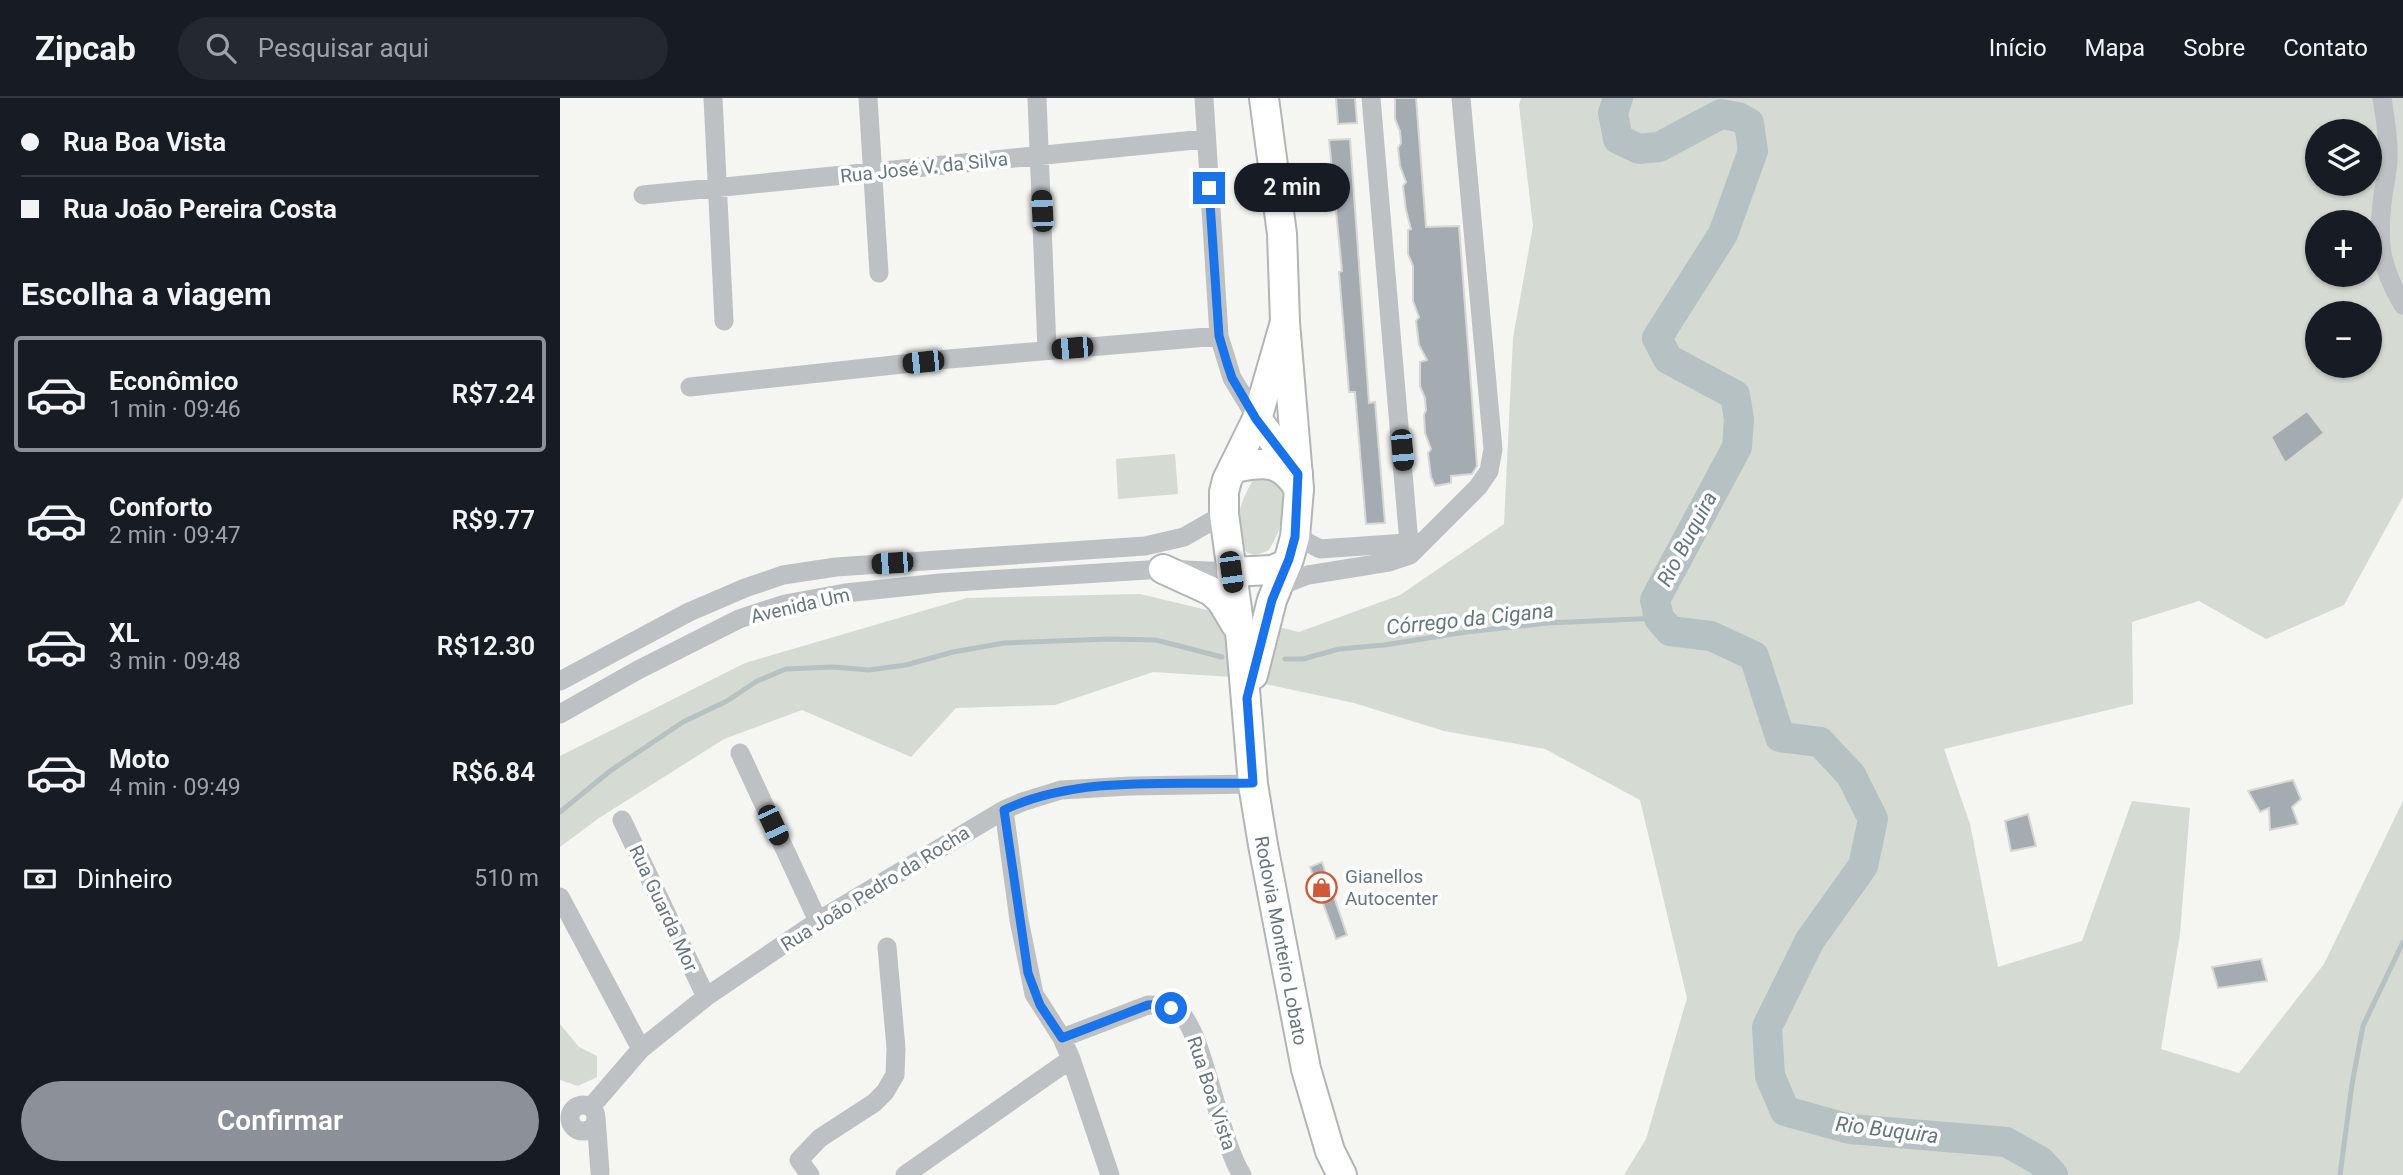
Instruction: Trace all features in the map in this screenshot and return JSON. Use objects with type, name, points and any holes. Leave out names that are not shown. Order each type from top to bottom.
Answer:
[{"type":"main road","name":"Rodovia Monteiro Lobato","points":[[1245,98],[1277,202]]},
{"type":"main road","name":"Rodovia Monteiro Lobato","points":[[1247,698],[1259,642],[1296,531],[1299,482],[1285,322],[1283,248],[1265,98]]},
{"type":"main road","name":"Rodovia Monteiro Lobato","points":[[1285,322],[1256,419],[1224,492],[1223,514],[1240,631],[1253,783],[1306,1069],[1330,1151],[1342,1175]]},
{"type":"main road","points":[[1256,419],[1299,482]]},
{"type":"main road","points":[[1233,468],[1258,463],[1275,465],[1299,482]]},
{"type":"main road","points":[[1163,569],[1211,591],[1221,600],[1240,631]]},
{"type":"main road","points":[[1231,572],[1272,570],[1282,575]]},
{"type":"street","points":[[868,98],[879,274]]},
{"type":"street","points":[[1037,98],[1047,350]]},
{"type":"street","points":[[1204,98],[1219,336],[1232,378],[1256,419]]},
{"type":"street","points":[[1371,98],[1414,547]]},
{"type":"street","points":[[1282,575],[1308,575],[1389,562],[1414,547],[1478,487],[1489,471],[1493,449],[1461,98]]},
{"type":"street","points":[[2382,98],[2389,159],[2379,226],[2381,252],[2388,279],[2403,305]]},
{"type":"street","points":[[708,100],[718,187],[724,321]]},
{"type":"street","name":"Rua José V. da Silva","points":[[643,195],[1205,139]]},
{"type":"street","points":[[690,387],[1047,350],[1219,336]]},
{"type":"street","points":[[560,681],[689,612],[745,587],[783,575],[836,567],[1144,546],[1184,537],[1223,514]]},
{"type":"street","points":[[1296,531],[1307,542],[1320,549],[1414,547]]},
{"type":"street","name":"Avenida Um","points":[[560,714],[638,670],[739,619],[785,604],[845,593],[926,585],[1163,569],[1231,572]]},
{"type":"street","points":[[740,753],[818,921]]},
{"type":"street","name":"Rua João Pedro da Rocha","points":[[569,1127],[571,1114],[576,1108],[583,1105],[594,1113],[641,1049],[706,997],[818,921],[1004,810],[1060,790],[1253,783]]},
{"type":"street","points":[[1004,810],[1028,973],[1040,1005],[1062,1038],[1071,1059],[1110,1175]]},
{"type":"street","name":"Rua Guarda Mor","points":[[622,820],[706,997]]},
{"type":"street","points":[[560,897],[641,1049]]},
{"type":"street","points":[[810,1175],[799,1160],[820,1138],[874,1103],[895,1075],[896,1048],[887,947]]},
{"type":"street","name":"Rua Boa Vista","points":[[1062,1038],[1148,1005],[1161,1004],[1180,1013],[1188,1022],[1222,1130],[1242,1175]]},
{"type":"street","points":[[905,1175],[1071,1059]]},
{"type":"street","points":[[594,1113],[601,1174]]},
{"type":"street","points":[[569,1127],[601,1174]]},
{"type":"shaded area","points":[[1521,98],[2403,98],[2403,497],[2344,605],[2266,639],[2199,601],[2132,622],[2133,704],[1944,749],[1970,824],[1998,967],[2082,941],[2132,801],[2190,808],[2180,934],[2161,1049],[2239,1073],[2324,964],[2403,801],[2403,1175],[1624,1175],[1646,1139],[1687,998],[1640,800],[1545,749],[1444,731],[1354,703],[1232,677],[1153,672],[1055,705],[956,708],[911,757],[802,710],[724,739],[599,818],[560,847],[560,756],[745,663],[967,598],[1140,594],[1299,632],[1400,595],[1504,524],[1513,338],[1533,226],[1519,105]]},
{"type":"shaded area","points":[[1175,454],[1178,494],[1118,499],[1116,459]]},
{"type":"shaded area","points":[[1258,472],[1283,485],[1283,504],[1282,520],[1273,542],[1268,551],[1255,555],[1248,553],[1241,544],[1237,524],[1247,491]]},
{"type":"shaded area","points":[[560,1024],[579,1047],[597,1056],[597,1077],[578,1086],[560,1080]]},
{"type":"building","points":[[1336,98],[1355,98],[1357,123],[1338,124]]},
{"type":"building","points":[[1395,98],[1416,98],[1426,227],[1459,226],[1477,466],[1472,474],[1451,476],[1451,483],[1435,486],[1428,453],[1431,449],[1425,433],[1425,398],[1420,386],[1420,362],[1427,360],[1419,345],[1416,321],[1419,317],[1413,301],[1413,266],[1408,254],[1408,230],[1411,229],[1403,186],[1406,182],[1400,166],[1398,148],[1401,143],[1395,119]]},
{"type":"building","points":[[1350,139],[1369,403],[1375,402],[1385,523],[1366,524],[1355,392],[1349,392],[1339,272],[1342,271],[1329,140]]},
{"type":"building","points":[[2307,411],[2324,433],[2285,463],[2271,437]]},
{"type":"building","points":[[2293,780],[2301,799],[2292,807],[2298,824],[2270,830],[2269,808],[2260,812],[2248,791]]},
{"type":"building","points":[[2028,814],[2036,846],[2011,851],[2005,821]]},
{"type":"building","points":[[1322,862],[1347,935],[1336,939],[1310,867]]},
{"type":"building","points":[[2261,959],[2267,981],[2218,988],[2212,967]]},
{"type":"waterway","name":"Rio Buquira","points":[[1618,98],[1613,113],[1618,139],[1639,149],[1659,147],[1721,114],[1738,117],[1749,123],[1753,151],[1723,234],[1657,338],[1668,359],[1735,395],[1739,419],[1737,447],[1655,600],[1659,618],[1670,631],[1711,636],[1754,656],[1780,737],[1820,742],[1851,775],[1873,819],[1863,866],[1810,940],[1767,1027],[1770,1076],[1785,1111],[1850,1129],[2006,1142],[2040,1161],[2053,1175]]},
{"type":"waterway","name":"Córrego da Cigana","points":[[1285,659],[1303,659],[1339,649],[1548,623],[1659,618]]},
{"type":"waterway","name":"Córrego da Cigana","points":[[560,812],[610,771],[683,722],[727,701],[757,681],[786,669],[833,667],[869,670],[906,665],[953,652],[1004,643],[1109,639],[1156,640],[1222,657]]},
{"type":"waterway","points":[[2340,1175],[2363,1026],[2403,942]]},
{"type":"place","name":"Gianellos Autocenter","points":[[1322,887]]},
{"type":"route","points":[[1171,1008],[1161,1004],[1148,1005],[1062,1038],[1034,994],[1028,973],[1004,810],[1060,790],[1253,783],[1247,698],[1259,642],[1295,537],[1298,474],[1256,419],[1232,378],[1227,363],[1219,336],[1209,188]]}]
